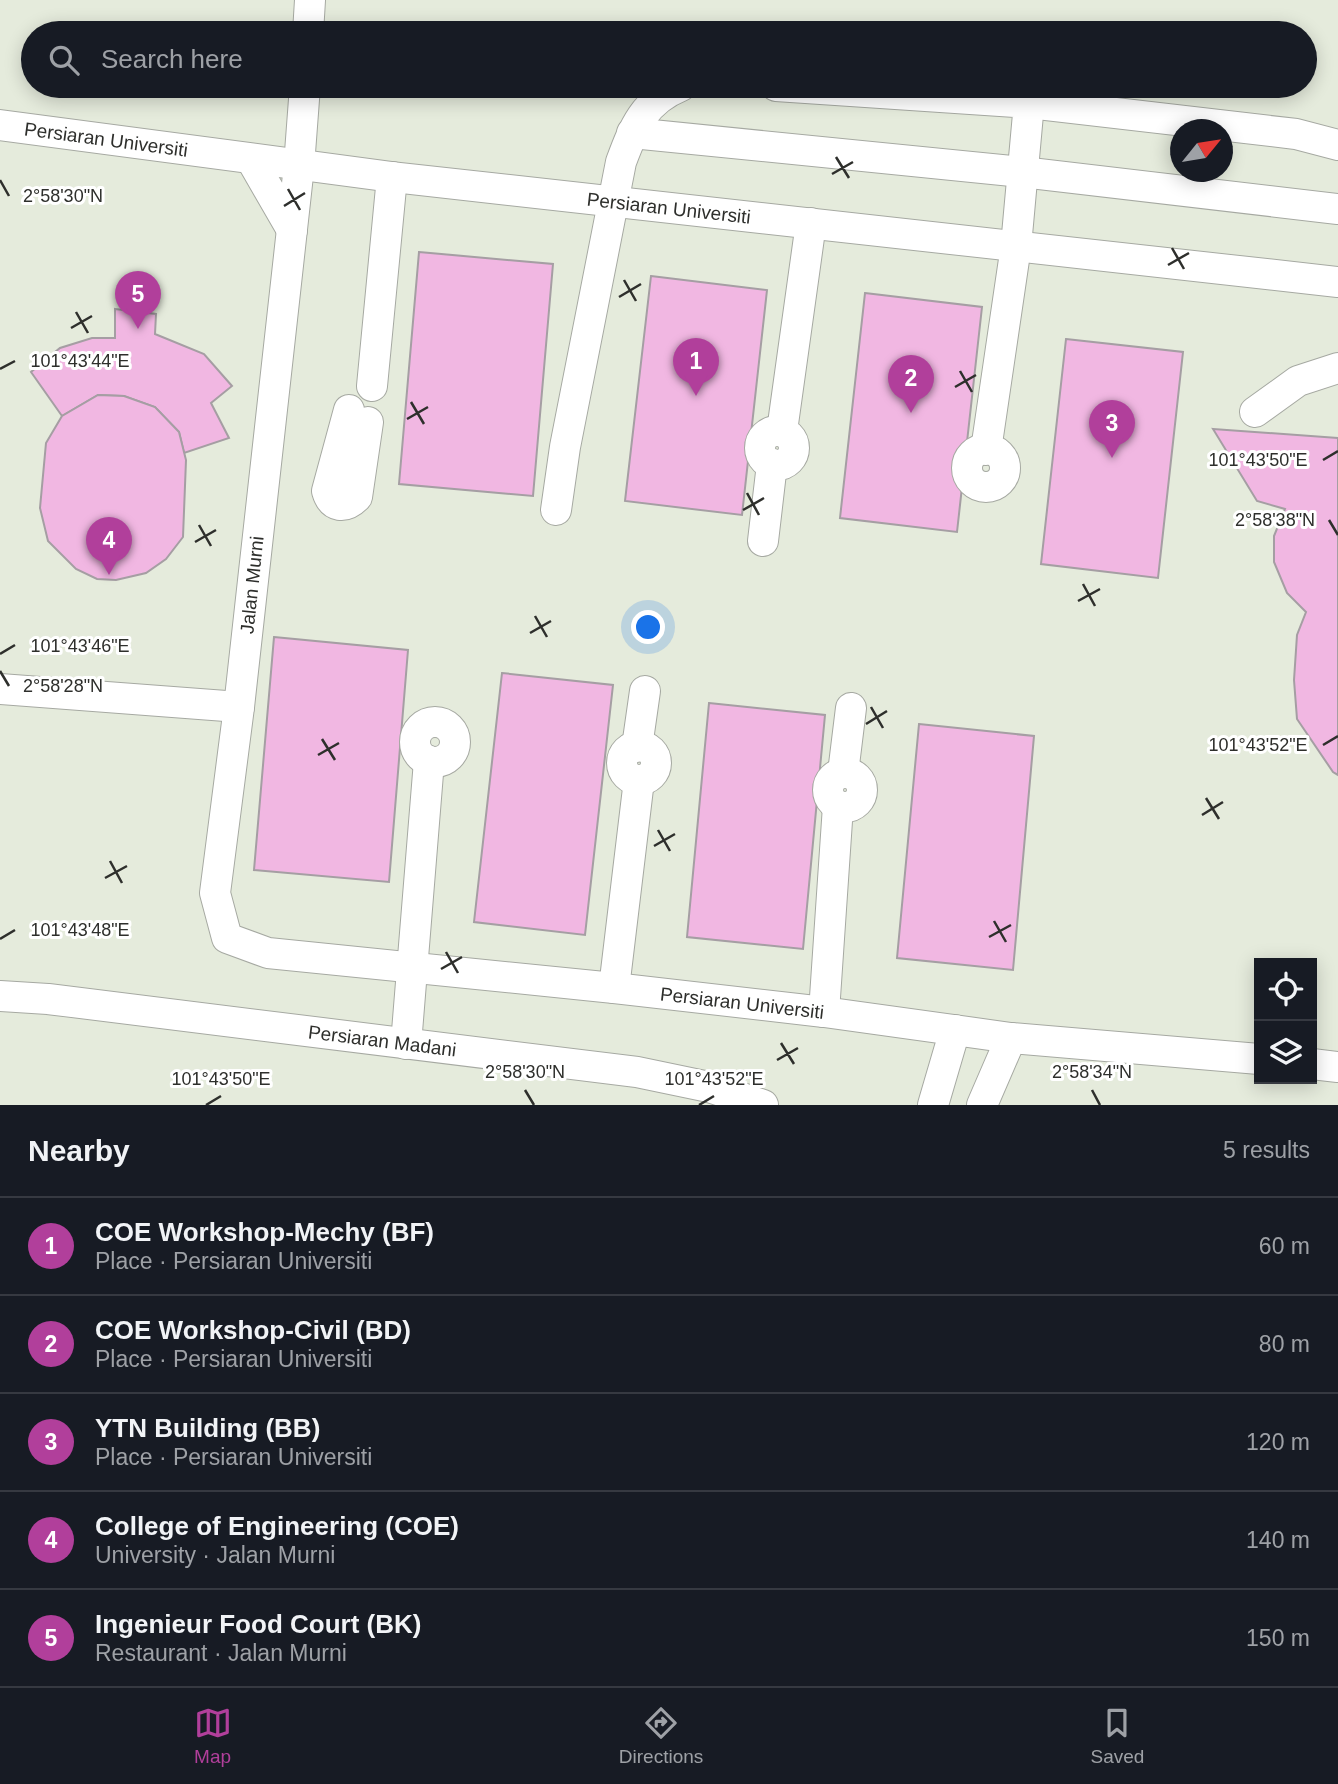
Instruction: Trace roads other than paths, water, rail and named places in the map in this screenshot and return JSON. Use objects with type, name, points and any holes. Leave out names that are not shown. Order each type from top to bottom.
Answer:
[{"type":"street","points":[[309,21],[310,0]]},
{"type":"street","name":"Jalan Murni","points":[[227,938],[215,892],[239,707],[304,98]]},
{"type":"street","points":[[556,510],[565,447],[621,162],[643,114],[659,98]]},
{"type":"street","points":[[955,98],[1029,103],[1296,134],[1338,145]]},
{"type":"street","points":[[986,450],[1016,246],[1029,103]]},
{"type":"street","points":[[292,230],[251,159],[275,147],[303,119]]},
{"type":"street","name":"Persiaran Universiti","points":[[0,125],[392,177],[1338,282]]},
{"type":"street","points":[[632,133],[1022,172],[1338,209]]},
{"type":"street","points":[[358,416],[376,419],[382,413],[384,405],[383,397],[372,386],[392,177]]},
{"type":"street","points":[[762,541],[772,464],[780,465],[792,456],[793,441],[782,431],[811,223]]},
{"type":"street","points":[[1255,412],[1298,381],[1338,368]]},
{"type":"street","points":[[0,689],[239,707]]},
{"type":"street","points":[[614,988],[639,780],[651,775],[656,763],[650,750],[637,747],[645,691]]},
{"type":"street","points":[[824,1012],[838,806],[845,808],[853,805],[862,793],[857,779],[851,774],[843,773],[851,708]]},
{"type":"street","points":[[405,1044],[429,761]]},
{"type":"street","name":"Persiaran Universiti","points":[[227,938],[268,953],[824,1012],[1011,1038],[1254,1059]]},
{"type":"street","name":"Persiaran Madani","points":[[0,996],[48,999],[637,1072],[709,1087],[762,1105]]},
{"type":"street","points":[[933,1105],[955,1030]]},
{"type":"street","points":[[982,1105],[1011,1038]]},
{"type":"street","points":[[1317,1065],[1338,1067]]},
{"type":"place","name":"Ingenieur Food Court (BK)","points":[[138,329]]},
{"type":"place","name":"COE Workshop-Mechy (BF)","points":[[696,396]]},
{"type":"place","name":"COE Workshop-Civil (BD)","points":[[911,413]]},
{"type":"place","name":"YTN Building (BB)","points":[[1112,458]]},
{"type":"place","name":"College of Engineering (COE)","points":[[109,575]]}]
